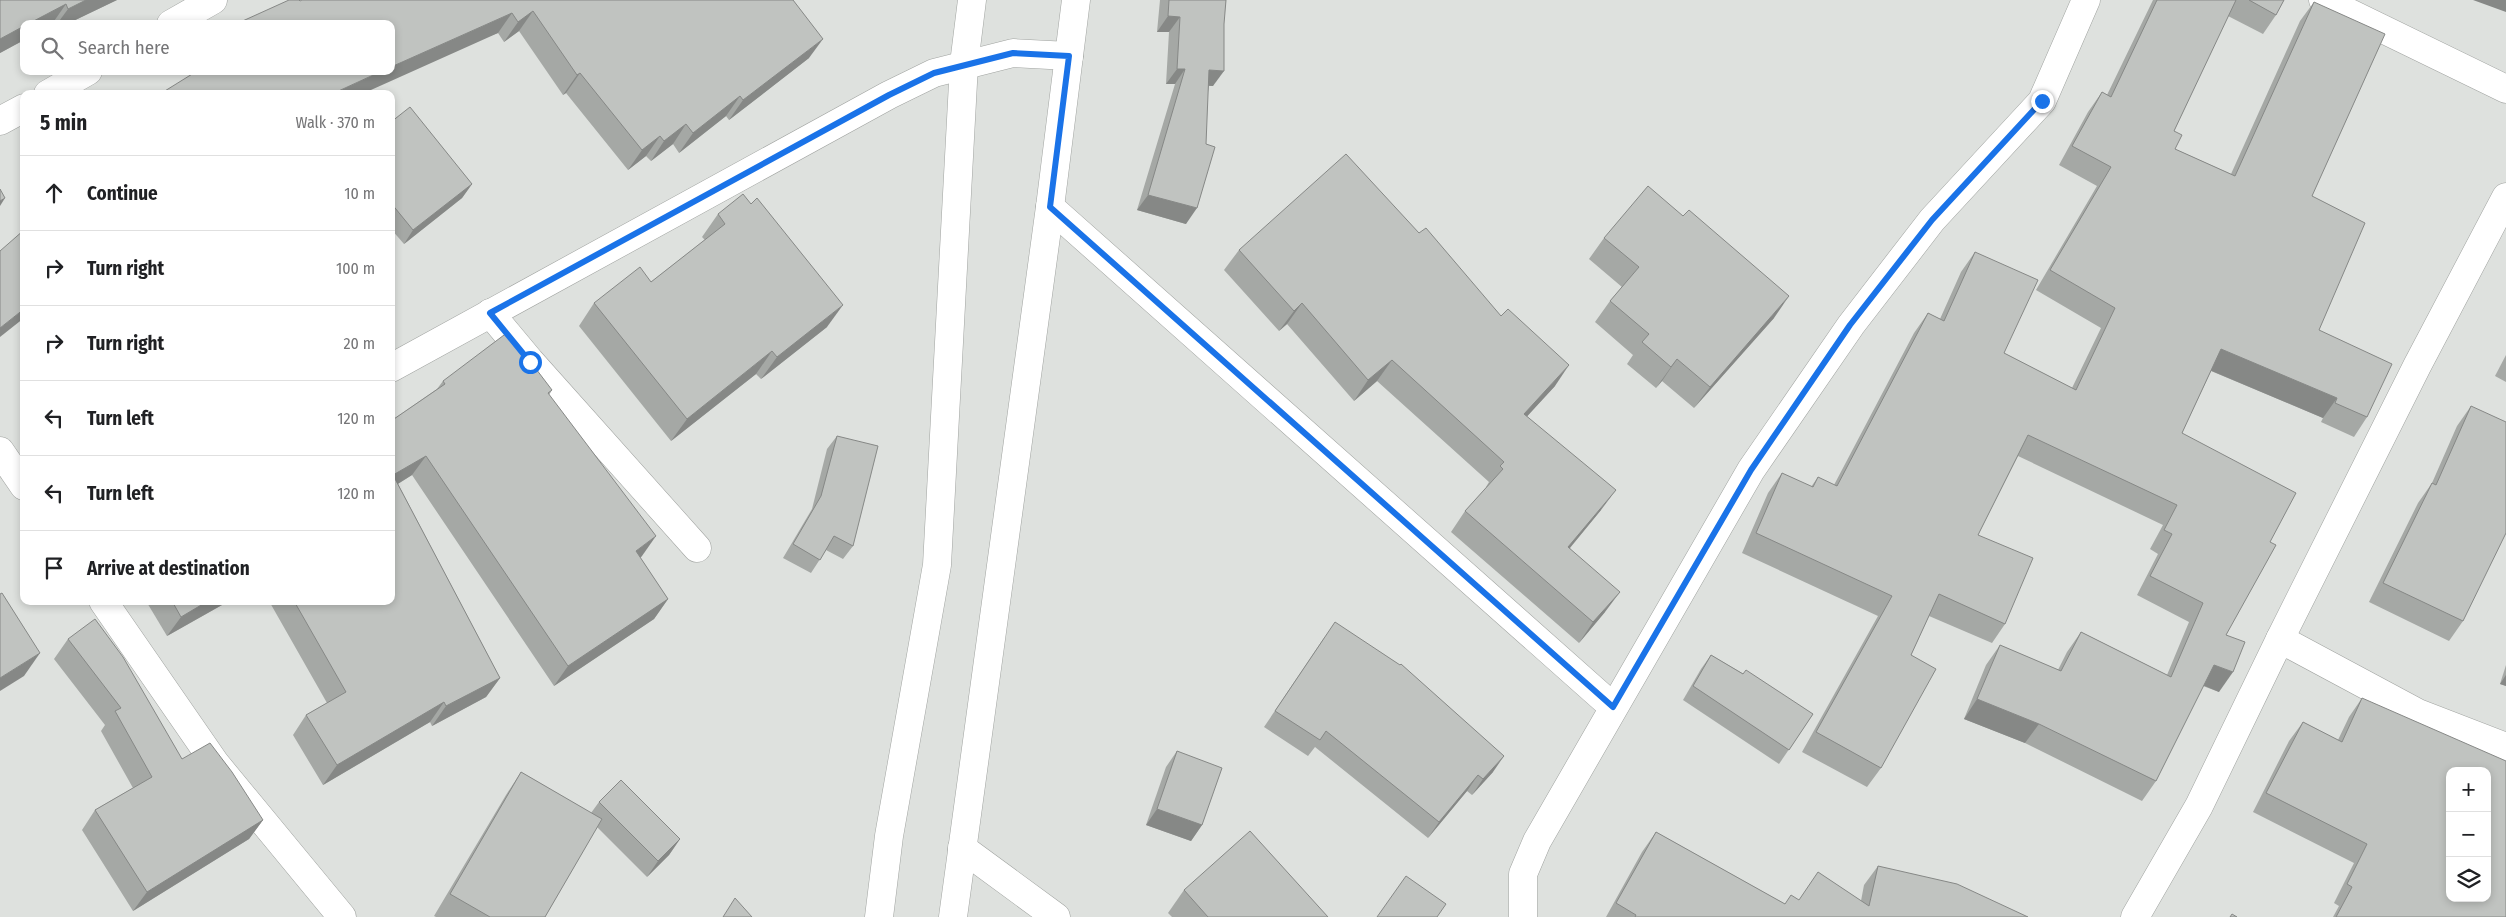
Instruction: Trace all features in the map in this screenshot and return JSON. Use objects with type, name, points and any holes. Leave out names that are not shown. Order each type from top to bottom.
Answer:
[{"type":"street","points":[[178,20],[213,0]]},
{"type":"street","points":[[879,917],[889,836],[937,565],[964,64],[972,0]]},
{"type":"street","points":[[953,917],[1050,207],[1076,0]]},
{"type":"street","points":[[1522,917],[1523,874],[1537,841],[1751,470],[1850,325],[1932,220],[2042,101],[2086,0]]},
{"type":"street","points":[[2323,0],[2506,88]]},
{"type":"street","points":[[395,366],[889,95],[934,73],[1013,53],[1069,56]]},
{"type":"street","points":[[55,90],[81,75]]},
{"type":"street","points":[[0,121],[20,110]]},
{"type":"street","points":[[2136,917],[2199,806],[2280,639],[2417,366],[2506,197]]},
{"type":"street","points":[[1050,207],[1613,707]]},
{"type":"street","points":[[490,313],[530,362],[696,548]]},
{"type":"street","points":[[0,450],[20,480]]},
{"type":"street","points":[[106,605],[215,763],[342,917]]},
{"type":"street","points":[[2280,639],[2418,713],[2506,747]]},
{"type":"street","points":[[962,848],[1056,917]]},
{"type":"building","points":[[0,0],[86,0],[68,9],[66,4],[36,20],[20,20],[20,28],[0,39]]},
{"type":"building","points":[[289,0],[793,0],[823,39],[743,100],[740,96],[693,133],[686,124],[664,141],[660,136],[642,150],[580,73],[577,75],[533,11],[518,22],[512,13],[395,65],[395,20],[245,20]]},
{"type":"building","points":[[1169,0],[1226,0],[1224,71],[1209,70],[1206,144],[1215,147],[1197,208],[1148,195],[1185,69],[1177,69],[1180,17],[1168,16]]},
{"type":"building","points":[[2157,0],[2236,0],[2174,131],[2182,135],[2175,149],[2235,176],[2314,2],[2385,34],[2312,196],[2365,223],[2319,330],[2392,364],[2367,417],[2335,403],[2337,398],[2221,349],[2182,433],[2296,493],[2270,542],[2276,545],[2226,635],[2245,642],[2233,672],[2214,665],[2156,781],[2039,724],[1977,699],[2000,645],[2061,671],[2081,632],[2171,677],[2203,603],[2150,576],[2172,534],[2164,530],[2177,505],[2028,435],[1978,535],[2033,558],[2005,624],[1939,594],[1911,655],[1936,669],[1881,768],[1816,732],[1892,596],[1756,533],[1782,473],[1813,487],[1818,477],[1837,486],[1928,313],[1944,321],[1975,252],[2038,280],[2004,353],[2076,390],[2115,308],[2050,270],[2111,167],[2072,146],[2102,92],[2111,97]]},
{"type":"building","points":[[2249,0],[2284,0],[2276,15]]},
{"type":"building","points":[[191,75],[373,75],[341,90],[166,90]]},
{"type":"building","points":[[410,107],[472,184],[413,230],[395,208],[395,119]]},
{"type":"building","points":[[1346,154],[1419,233],[1426,228],[1501,316],[1508,309],[1569,365],[1524,414],[1616,490],[1568,547],[1620,592],[1593,622],[1465,511],[1503,469],[1500,466],[1504,462],[1392,360],[1368,380],[1302,303],[1294,311],[1239,250]]},
{"type":"building","points":[[1648,186],[1683,216],[1689,210],[1789,296],[1710,387],[1677,359],[1671,367],[1642,342],[1649,334],[1610,301],[1639,267],[1604,238]]},
{"type":"building","points":[[0,189],[5,198],[0,201]]},
{"type":"building","points":[[743,194],[751,204],[757,198],[843,305],[777,357],[772,351],[687,419],[594,303],[640,267],[651,282],[725,224],[718,214]]},
{"type":"building","points":[[20,234],[20,312],[0,328],[0,251]]},
{"type":"building","points":[[508,332],[552,390],[548,393],[656,536],[636,551],[668,599],[568,666],[426,456],[395,474],[395,418],[445,384],[443,381]]},
{"type":"building","points":[[2471,406],[2506,422],[2506,533],[2463,621],[2383,583],[2432,483],[2436,485]]},
{"type":"building","points":[[837,436],[878,446],[853,546],[834,536],[820,560],[793,544],[821,496]]},
{"type":"building","points":[[395,479],[500,678],[446,706],[444,702],[337,765],[306,715],[346,692],[296,605],[395,605]]},
{"type":"building","points":[[2,593],[40,653],[0,678],[0,594]]},
{"type":"building","points":[[174,605],[201,605],[181,617]]},
{"type":"building","points":[[95,619],[123,657],[182,759],[210,743],[232,772],[263,820],[147,892],[95,810],[152,777],[115,711],[121,708],[68,639]]},
{"type":"building","points":[[1335,622],[1401,664],[1504,756],[1483,779],[1478,775],[1439,822],[1326,731],[1320,740],[1275,711]]},
{"type":"building","points":[[1711,655],[1743,674],[1746,670],[1813,714],[1789,750],[1693,686]]},
{"type":"building","points":[[2362,698],[2506,761],[2506,917],[2336,917],[2352,887],[2347,884],[2367,844],[2266,793],[2303,722],[2342,742]]},
{"type":"building","points":[[1177,751],[1222,768],[1202,825],[1157,809]]},
{"type":"building","points":[[521,772],[602,819],[545,917],[490,917],[450,894]]},
{"type":"building","points":[[621,780],[680,839],[658,861],[599,802]]},
{"type":"building","points":[[1250,831],[1328,917],[1208,917],[1184,890]]},
{"type":"building","points":[[1656,832],[1785,904],[1791,895],[1799,900],[1818,872],[1869,906],[1878,866],[1957,884],[2028,917],[1635,917],[1636,915],[1616,903]]},
{"type":"building","points":[[1406,876],[1446,904],[1437,917],[1377,917]]},
{"type":"building","points":[[735,898],[752,917],[723,917]]},
{"type":"route","points":[[530,362],[490,313],[889,95],[934,73],[1013,53],[1069,56],[1050,207],[1613,707],[1751,470],[1850,325],[1932,220],[2042,101]]}]
